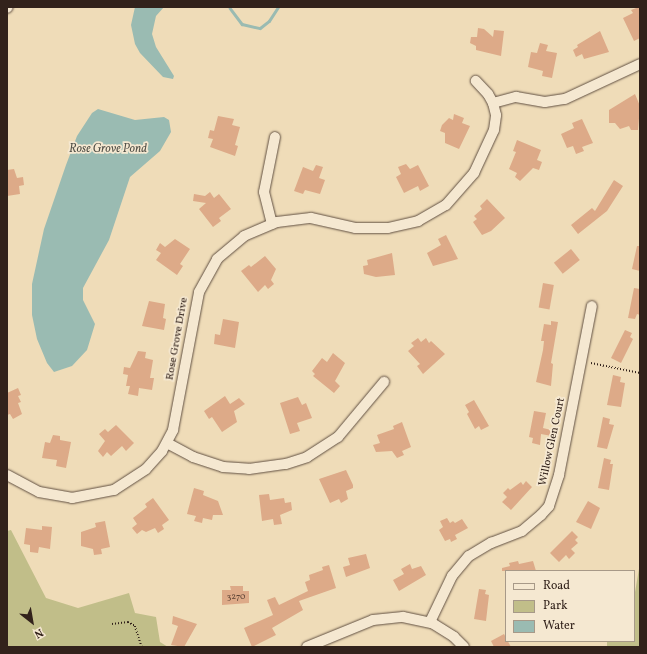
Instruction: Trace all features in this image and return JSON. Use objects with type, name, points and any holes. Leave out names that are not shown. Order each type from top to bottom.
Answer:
[{"type":"street","points":[[493,103],[516,97],[545,102],[565,99],[640,64]]},
{"type":"street","name":"Rose Grove Drive","points":[[7,475],[28,488],[51,495],[72,498],[114,490],[136,478],[155,460],[167,443],[175,421],[195,306],[204,279],[217,259],[234,243],[272,224],[311,218],[355,228],[377,229],[409,224],[427,216],[450,201],[474,173],[494,130],[496,115],[493,103],[488,94],[476,81]]},
{"type":"street","points":[[272,224],[264,192],[275,137]]},
{"type":"street","name":"Willow Glen Court","points":[[430,622],[452,576],[469,556],[491,543],[522,531],[541,516],[548,506],[558,480],[592,306]]},
{"type":"street","points":[[167,443],[193,457],[223,467],[249,469],[286,464],[307,457],[333,440],[353,421],[384,382]]},
{"type":"street","points":[[307,647],[373,620],[402,617],[430,622],[454,637],[464,647]]},
{"type":"path","points":[[581,361],[640,373]]},
{"type":"path","points":[[112,624],[128,622],[134,626],[142,647]]},
{"type":"green space","points":[[11,530],[46,598],[78,608],[129,593],[135,613],[156,617],[160,642],[168,647],[7,647],[7,531]]},
{"type":"green space","points":[[640,563],[640,647],[607,647],[607,642],[635,642],[635,592]]},
{"type":"water","points":[[135,7],[164,7],[156,16],[152,34],[156,47],[174,76],[173,79],[163,77],[140,53],[135,44],[131,25]]},
{"type":"water","name":"Rose Grove Pond","points":[[98,109],[135,120],[164,117],[169,120],[171,132],[160,151],[130,177],[109,240],[83,288],[83,300],[95,324],[87,350],[72,366],[54,372],[47,363],[37,339],[32,315],[32,284],[44,229],[66,165],[77,136],[92,113]]},
{"type":"building","points":[[639,7],[640,38],[634,41],[623,18],[633,13],[631,10]]},
{"type":"building","points":[[478,28],[484,29],[493,37],[494,30],[504,31],[501,56],[476,50],[476,46],[470,43],[471,37],[477,37]]},
{"type":"building","points":[[600,31],[609,52],[584,59],[582,54],[576,57],[573,50],[578,47],[577,45]]},
{"type":"building","points":[[540,43],[548,45],[546,51],[557,53],[552,78],[542,76],[543,71],[528,67],[531,52],[537,53]]},
{"type":"building","points":[[635,94],[640,106],[638,130],[631,130],[629,126],[620,129],[615,123],[609,123],[609,110]]},
{"type":"building","points":[[454,114],[464,118],[462,123],[470,126],[459,149],[445,143],[445,133],[440,131],[442,125],[449,118],[453,120]]},
{"type":"building","points":[[218,116],[234,119],[232,125],[240,127],[235,145],[238,146],[235,156],[210,147],[213,139],[208,138],[210,130],[214,131]]},
{"type":"building","points":[[582,119],[593,143],[582,147],[584,151],[576,154],[573,146],[567,148],[561,134],[574,128],[572,123]]},
{"type":"building","points":[[517,140],[541,150],[537,160],[542,162],[539,170],[533,168],[520,181],[515,177],[517,173],[509,169],[516,152],[513,151]]},
{"type":"building","points":[[406,164],[410,169],[418,165],[429,186],[420,191],[418,186],[404,193],[396,177],[401,174],[398,167]]},
{"type":"building","points":[[316,165],[323,167],[319,178],[325,180],[320,194],[305,190],[303,194],[294,191],[303,167],[313,171]]},
{"type":"building","points":[[14,169],[17,178],[23,177],[24,185],[19,186],[20,194],[7,196],[7,170]]},
{"type":"building","points":[[614,180],[623,186],[607,211],[578,234],[571,225],[592,208],[595,211]]},
{"type":"building","points":[[210,192],[214,198],[219,194],[231,209],[219,218],[221,221],[213,227],[199,209],[206,203],[193,201],[194,194],[205,196]]},
{"type":"building","points":[[487,199],[505,218],[491,231],[482,235],[473,222],[477,219],[474,216],[482,209],[480,206]]},
{"type":"building","points":[[446,235],[458,259],[433,266],[427,253],[441,245],[438,239]]},
{"type":"building","points":[[175,239],[190,249],[180,264],[183,266],[177,275],[156,260],[161,253],[156,250],[160,243],[165,247]]},
{"type":"building","points":[[637,246],[640,246],[640,271],[632,269]]},
{"type":"building","points":[[571,249],[580,260],[563,274],[554,263]]},
{"type":"building","points":[[392,253],[395,275],[376,277],[364,274],[363,266],[368,265],[367,260]]},
{"type":"building","points":[[265,256],[276,269],[271,280],[274,284],[268,289],[265,285],[258,292],[241,271],[249,265],[251,267]]},
{"type":"building","points":[[543,283],[554,285],[549,310],[539,308]]},
{"type":"building","points":[[634,288],[640,289],[640,315],[637,314],[635,319],[628,318]]},
{"type":"building","points":[[149,301],[165,304],[163,318],[166,319],[164,330],[142,326]]},
{"type":"building","points":[[223,319],[239,322],[235,348],[214,344],[215,334],[220,335]]},
{"type":"building","points":[[551,321],[558,322],[551,363],[553,364],[551,386],[536,382],[543,350],[544,341],[541,341],[544,324],[551,325]]},
{"type":"building","points":[[625,330],[632,333],[630,337],[633,339],[621,363],[611,358]]},
{"type":"building","points":[[418,338],[421,342],[426,338],[429,343],[431,341],[445,354],[423,374],[417,366],[420,364],[408,351],[414,346],[411,343]]},
{"type":"building","points":[[138,351],[146,352],[145,358],[153,360],[150,378],[154,378],[152,390],[139,388],[138,396],[128,394],[130,386],[126,386],[128,375],[123,374],[124,367],[130,368]]},
{"type":"building","points":[[333,353],[345,363],[335,381],[340,386],[334,393],[313,376],[315,374],[312,371],[322,358],[327,362]]},
{"type":"building","points":[[613,375],[621,377],[620,382],[625,383],[621,407],[607,405]]},
{"type":"building","points":[[18,388],[21,395],[18,396],[21,402],[18,403],[22,414],[13,419],[10,414],[7,415],[7,393]]},
{"type":"building","points":[[225,396],[230,404],[239,398],[245,404],[234,411],[237,422],[222,432],[212,417],[209,419],[204,411]]},
{"type":"building","points":[[298,397],[302,405],[306,403],[312,418],[297,423],[300,431],[290,434],[280,403]]},
{"type":"building","points":[[474,400],[489,426],[481,430],[479,426],[475,429],[467,414],[469,412],[465,405]]},
{"type":"building","points":[[534,411],[546,413],[543,428],[559,432],[557,437],[541,434],[540,445],[532,443],[533,438],[529,437]]},
{"type":"building","points":[[603,417],[610,419],[609,424],[614,425],[607,449],[597,447]]},
{"type":"building","points":[[402,422],[411,447],[402,451],[404,455],[397,458],[392,451],[376,452],[373,445],[380,443],[377,435],[394,429],[393,426]]},
{"type":"building","points":[[116,425],[134,443],[126,451],[122,446],[111,456],[107,452],[103,457],[98,451],[105,441],[99,434],[105,429],[108,432]]},
{"type":"building","points":[[53,435],[60,436],[60,440],[71,442],[66,468],[56,466],[57,460],[42,458],[45,442],[50,443]]},
{"type":"building","points":[[604,458],[611,460],[610,464],[613,464],[609,490],[598,488]]},
{"type":"building","points":[[346,470],[353,485],[353,488],[346,491],[348,499],[341,503],[339,499],[330,503],[319,479]]},
{"type":"building","points":[[526,481],[532,487],[511,510],[502,502],[507,497],[503,493],[508,488],[510,490],[521,482],[523,485]]},
{"type":"building","points":[[194,488],[204,491],[203,495],[218,501],[223,515],[213,515],[212,520],[203,518],[202,523],[194,521],[196,516],[187,514]]},
{"type":"building","points":[[269,494],[270,500],[284,498],[285,503],[291,502],[292,510],[280,515],[282,524],[274,525],[273,519],[262,521],[259,495]]},
{"type":"building","points":[[153,498],[169,520],[162,525],[164,529],[158,533],[155,528],[146,532],[142,530],[137,534],[132,528],[137,524],[133,518],[147,507],[145,504]]},
{"type":"building","points":[[588,501],[600,508],[591,529],[576,522]]},
{"type":"building","points":[[447,518],[450,523],[453,521],[455,523],[462,519],[468,528],[455,535],[457,539],[451,542],[450,539],[445,541],[439,530],[443,527],[440,521]]},
{"type":"building","points":[[105,521],[110,547],[101,549],[102,554],[94,555],[93,549],[81,546],[81,532],[96,527],[95,523]]},
{"type":"building","points":[[42,526],[52,527],[50,549],[39,547],[38,553],[30,552],[30,545],[24,544],[26,528],[42,530]]},
{"type":"building","points":[[572,531],[578,537],[575,540],[578,543],[571,549],[575,553],[569,559],[566,555],[559,562],[550,553]]},
{"type":"building","points":[[366,554],[370,568],[346,577],[343,567],[350,565],[348,558]]},
{"type":"building","points":[[518,561],[519,564],[533,561],[536,570],[502,571],[502,568],[510,566],[509,563]]},
{"type":"building","points":[[410,564],[412,569],[421,566],[426,575],[399,591],[393,580],[404,574],[401,569]]},
{"type":"building","points":[[329,565],[336,588],[299,601],[303,610],[272,628],[276,635],[252,647],[244,628],[273,615],[267,600],[275,597],[279,605],[308,591],[305,582],[310,580],[309,575],[323,570],[322,567]]},
{"type":"building","points":[[230,586],[243,586],[243,591],[249,591],[249,603],[222,605],[222,590],[231,590]]},
{"type":"building","points":[[479,589],[486,590],[485,594],[489,595],[486,621],[474,619]]},
{"type":"building","points":[[173,616],[197,624],[184,647],[171,645],[178,626],[172,624]]},
{"type":"building","points":[[504,634],[505,642],[508,642],[511,647],[494,647],[491,641]]},
{"type":"waterway","points":[[230,8],[242,24],[260,28],[269,21],[278,7]]}]
